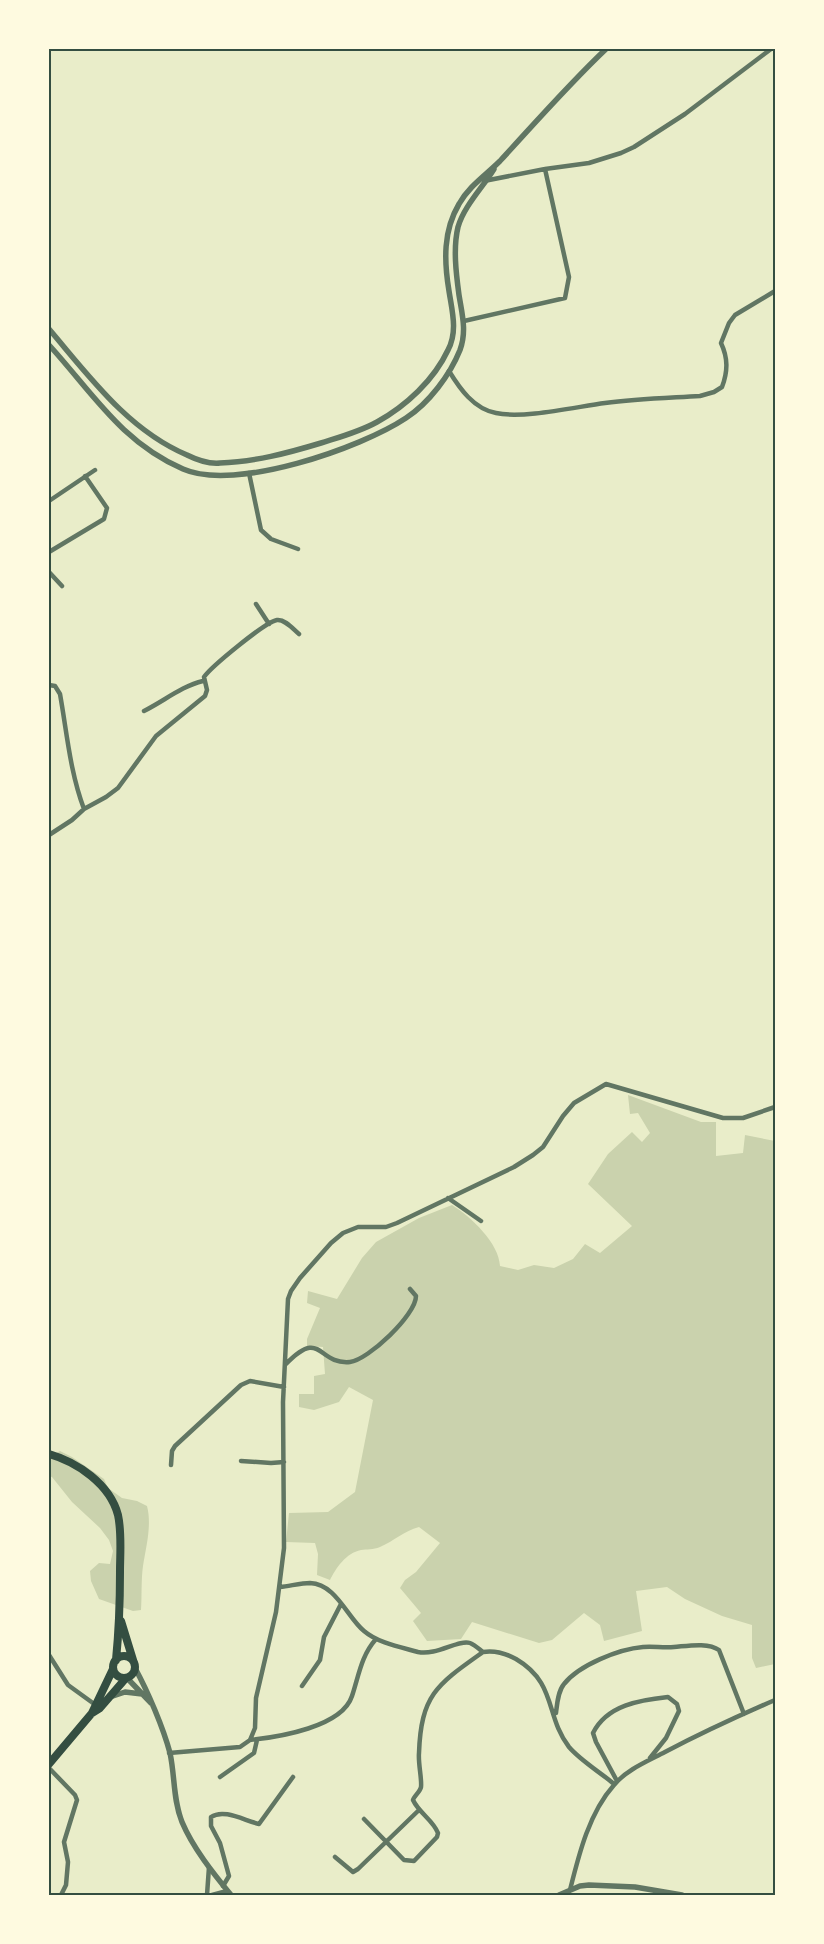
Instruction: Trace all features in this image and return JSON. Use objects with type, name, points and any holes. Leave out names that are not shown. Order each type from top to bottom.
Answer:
[{"type":"highway","points":[[49,1454],[71,1462],[88,1473],[102,1486],[117,1512],[121,1538],[120,1616],[116,1660],[98,1707]]},
{"type":"highway","points":[[49,1764],[92,1713],[133,1674],[135,1665],[120,1616]]},
{"type":"highway","points":[[116,1660],[126,1656],[135,1665]]},
{"type":"highway","points":[[113,1669],[119,1677],[127,1678]]},
{"type":"street","points":[[49,329],[116,407],[140,426],[185,455],[201,461],[218,464],[284,454],[354,432],[377,422],[398,409],[435,373],[452,342],[454,317],[448,290],[446,242],[450,222],[460,203],[478,181],[498,163],[581,73],[606,49]]},
{"type":"street","points":[[478,181],[486,182],[545,169],[589,163],[634,147],[685,114],[771,49]]},
{"type":"street","points":[[49,345],[95,400],[118,424],[138,442],[168,462],[186,470],[226,476],[249,473],[308,460],[343,449],[388,429],[419,408],[449,371],[464,339],[464,321],[457,275],[456,249],[458,226],[470,203],[498,163]]},
{"type":"street","points":[[464,321],[566,298],[569,277],[545,169]]},
{"type":"street","points":[[442,361],[462,391],[480,406],[494,413],[513,415],[608,402],[700,396],[714,392],[722,387],[727,366],[726,354],[721,343],[729,323],[735,315],[775,291]]},
{"type":"street","points":[[49,501],[95,470]]},
{"type":"street","points":[[249,473],[262,530],[271,538],[298,550]]},
{"type":"street","points":[[49,552],[104,519],[107,513],[107,508],[85,476]]},
{"type":"street","points":[[49,572],[62,586]]},
{"type":"street","points":[[256,604],[269,624]]},
{"type":"street","points":[[49,836],[118,788],[156,736],[205,696],[207,690],[204,681],[207,673],[222,660],[262,628],[276,620],[284,621],[299,634]]},
{"type":"street","points":[[144,711],[185,687],[204,681]]},
{"type":"street","points":[[49,685],[55,686],[60,694],[70,760],[84,810]]},
{"type":"street","points":[[170,1753],[240,1747],[250,1740],[255,1728],[256,1698],[276,1612],[284,1548],[286,1313],[290,1291],[331,1242],[351,1228],[386,1227],[514,1167],[543,1147],[563,1116],[574,1103],[606,1084],[723,1118],[743,1118],[775,1107]]},
{"type":"street","points":[[448,1198],[481,1221]]},
{"type":"street","points":[[286,1364],[304,1348],[313,1348],[335,1361],[358,1361],[395,1330],[412,1309],[416,1302],[416,1296],[410,1290]]},
{"type":"street","points":[[171,1465],[172,1452],[175,1446],[242,1385],[250,1381],[284,1387]]},
{"type":"street","points":[[241,1461],[284,1462]]},
{"type":"street","points":[[280,1587],[311,1583],[318,1585],[332,1594],[363,1631],[376,1639],[421,1653],[434,1653],[466,1642],[483,1652]]},
{"type":"street","points":[[302,1686],[320,1660],[324,1637],[341,1604]]},
{"type":"street","points":[[250,1740],[289,1734],[339,1714],[350,1700],[361,1663],[366,1652],[376,1639]]},
{"type":"street","points":[[555,1716],[563,1684],[605,1656],[644,1647],[695,1646],[714,1646],[719,1650],[744,1714]]},
{"type":"street","points":[[364,1819],[404,1860],[409,1862],[414,1861],[434,1841],[438,1833],[419,1810],[413,1799],[421,1786],[418,1756],[420,1727],[424,1711],[430,1699],[443,1682],[483,1652],[490,1651],[498,1652],[529,1667],[539,1679],[570,1747],[616,1783]]},
{"type":"street","points":[[49,1655],[68,1685],[98,1707]]},
{"type":"street","points":[[135,1665],[149,1692],[151,1703],[170,1753],[181,1820],[188,1835],[227,1890]]},
{"type":"street","points":[[127,1678],[151,1703]]},
{"type":"street","points":[[110,1697],[125,1692],[142,1694]]},
{"type":"street","points":[[616,1783],[593,1733],[597,1725],[607,1716],[631,1703],[668,1697],[677,1704],[679,1710],[666,1738],[647,1761]]},
{"type":"street","points":[[570,1890],[578,1860],[596,1812],[616,1783],[647,1761],[775,1700]]},
{"type":"street","points":[[220,1777],[254,1753],[257,1740]]},
{"type":"street","points":[[49,1768],[75,1794],[77,1800],[64,1842],[68,1862],[66,1885],[61,1895]]},
{"type":"street","points":[[227,1890],[229,1876],[220,1843],[211,1826],[211,1817],[220,1814],[228,1815],[259,1824],[293,1777]]},
{"type":"street","points":[[335,1857],[353,1872],[419,1810]]},
{"type":"street","points":[[207,1895],[210,1867]]},
{"type":"street","points":[[559,1895],[589,1885],[682,1895]]},
{"type":"street","points":[[212,1895],[227,1890]]},
{"type":"green space","points":[[628,1095],[701,1122],[716,1122],[716,1156],[743,1153],[745,1135],[775,1141],[775,1664],[756,1668],[752,1658],[752,1625],[722,1616],[685,1599],[667,1587],[636,1591],[642,1631],[604,1641],[600,1625],[584,1613],[552,1640],[539,1643],[472,1622],[461,1639],[427,1641],[413,1621],[421,1613],[400,1588],[405,1580],[416,1572],[440,1543],[419,1527],[380,1547],[361,1550],[351,1554],[338,1566],[330,1580],[317,1575],[318,1554],[315,1543],[286,1542],[289,1513],[328,1512],[355,1492],[373,1400],[349,1387],[339,1402],[314,1410],[299,1407],[299,1394],[314,1394],[314,1376],[325,1374],[323,1347],[307,1346],[307,1339],[320,1308],[307,1303],[308,1291],[337,1299],[362,1258],[376,1242],[419,1218],[452,1205],[483,1231],[495,1248],[500,1266],[518,1270],[534,1265],[554,1268],[573,1259],[585,1244],[600,1253],[632,1226],[588,1184],[608,1154],[632,1132],[642,1142],[650,1133],[638,1113],[630,1114]]},
{"type":"green space","points":[[60,1451],[104,1479],[108,1488],[122,1498],[137,1501],[147,1506],[149,1528],[142,1571],[141,1610],[133,1611],[99,1599],[91,1581],[90,1571],[99,1563],[110,1564],[113,1551],[109,1540],[100,1528],[72,1502],[52,1477],[49,1476],[49,1457]]}]
